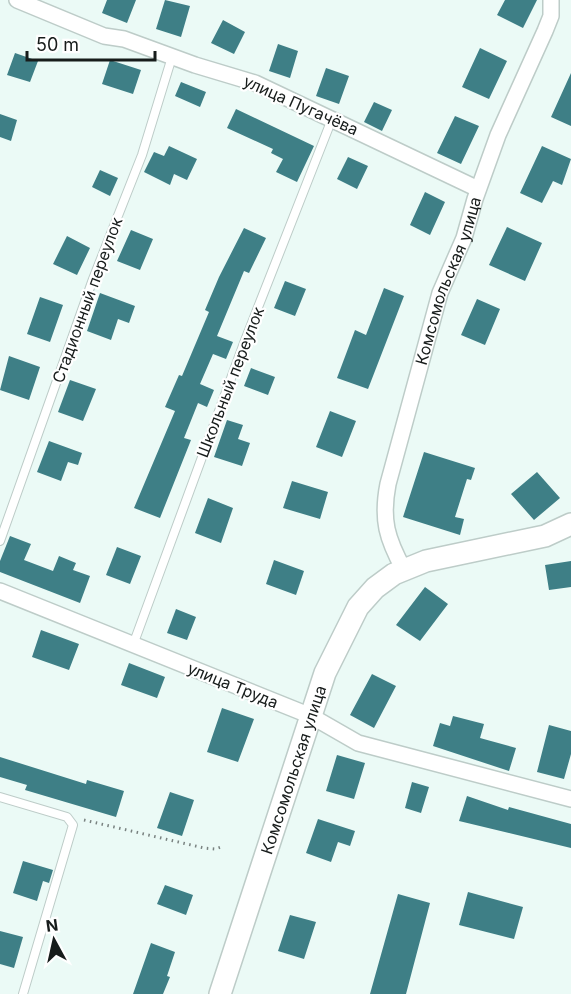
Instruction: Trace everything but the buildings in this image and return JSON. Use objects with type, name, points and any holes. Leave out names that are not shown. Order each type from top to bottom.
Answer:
[{"type":"main road","name":"Комсомольская улица","points":[[220,994],[325,673],[358,607],[375,588],[404,570],[426,561],[545,536],[571,524]]},
{"type":"street","name":"улица Пугачёва","points":[[17,0],[96,33],[124,39],[255,83],[478,189]]},
{"type":"street","name":"Комсомольская улица","points":[[404,570],[392,549],[383,517],[388,484],[440,293],[464,238],[478,189],[498,135],[551,16],[551,0]]},
{"type":"street","name":"улица Труда","points":[[0,591],[310,716],[358,743],[571,799]]},
{"type":"lane","name":"Стадионный переулок","points":[[0,541],[93,279],[142,155],[172,57]]},
{"type":"lane","name":"Школьный переулок","points":[[132,646],[244,342],[332,119]]},
{"type":"lane","points":[[0,796],[67,817],[72,825],[71,836],[23,994]]},
{"type":"path","points":[[67,817],[204,848],[224,846]]}]
